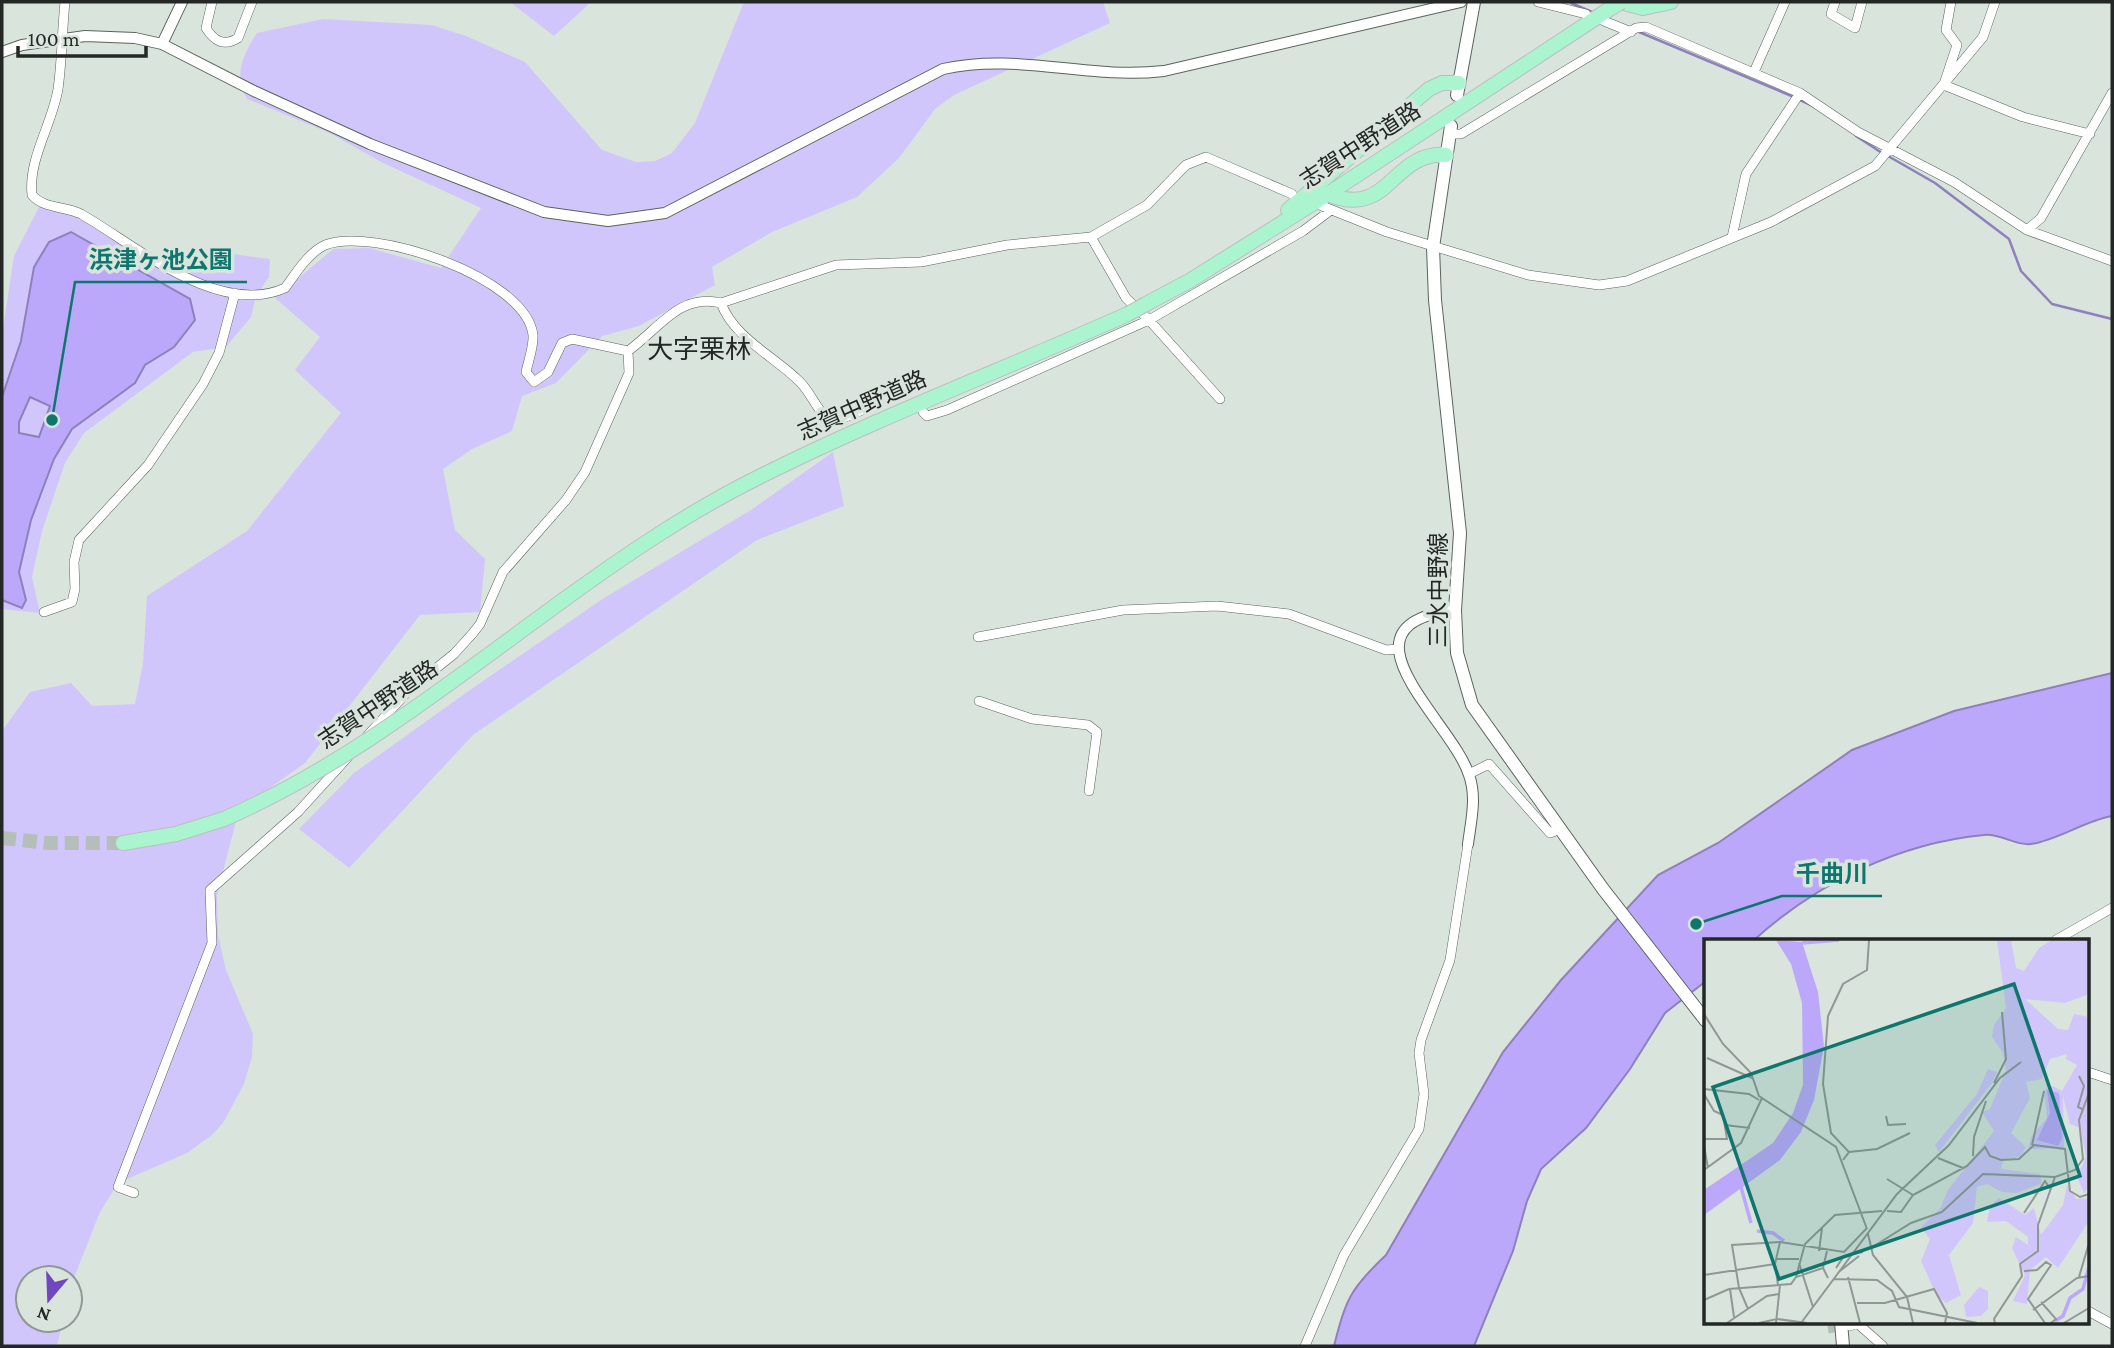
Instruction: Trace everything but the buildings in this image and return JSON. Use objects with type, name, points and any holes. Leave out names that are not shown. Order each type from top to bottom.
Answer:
[{"type":"main road","points":[[1253,241],[1429,89],[1442,83],[1458,89],[1474,2]]},
{"type":"main road","points":[[1613,9],[1643,8],[1671,2]]},
{"type":"main road","name":"志賀中野道路","points":[[123,843],[176,834],[224,819],[293,787],[343,757],[619,559],[757,478],[890,416],[1128,314],[1253,241],[1327,203],[1613,9]]},
{"type":"main road","name":"三水中野線","points":[[1450,130],[1433,247],[1435,300],[1460,533],[1455,610],[1457,653],[1472,705],[1603,889],[1704,1018]]},
{"type":"main road","points":[[1327,203],[1367,200],[1421,156],[1446,155]]},
{"type":"main road","points":[[1843,1346],[1851,1324]]},
{"type":"street","points":[[65,2],[58,90],[47,134],[32,173],[32,195],[38,202],[79,213],[156,264],[213,288],[235,293],[278,291],[285,288],[314,252],[331,243],[358,239],[460,266],[488,281],[525,316],[533,335],[526,372],[534,382],[548,372],[559,347],[572,339],[628,351]]},
{"type":"street","points":[[162,44],[182,2]]},
{"type":"street","points":[[212,2],[206,28],[218,42],[225,43],[238,38],[252,2]]},
{"type":"street","points":[[2,52],[62,38],[111,36],[162,44],[254,91],[370,144],[544,212],[607,221],[665,213],[943,69],[971,63],[1007,61],[1118,74],[1164,71],[1461,2]]},
{"type":"street","points":[[1538,2],[1586,14]]},
{"type":"street","points":[[1754,72],[1785,2]]},
{"type":"street","points":[[1835,2],[1831,14],[1855,29],[1862,2]]},
{"type":"street","points":[[1944,85],[1957,45],[1946,30],[1951,2]]},
{"type":"street","points":[[923,412],[928,416],[947,410],[1149,320],[1303,231],[1327,203],[1433,247],[1528,275],[1599,285],[1627,281],[1771,222],[1858,177],[1886,153],[1983,37],[1995,2]]},
{"type":"street","points":[[1613,9],[1633,30]]},
{"type":"street","points":[[1450,130],[1461,134],[1633,30],[1646,27],[1800,93],[1886,153],[1954,182],[2027,230],[2112,261]]},
{"type":"street","points":[[1944,85],[2023,117],[2090,134]]},
{"type":"street","points":[[1732,237],[1746,174],[1800,93]]},
{"type":"street","points":[[2027,230],[2041,218],[2090,134],[2110,107],[2112,93]]},
{"type":"street","points":[[628,351],[687,303],[704,299],[720,303],[836,265],[920,262],[1007,245],[1091,237],[1147,205],[1186,165],[1206,157],[1292,194]]},
{"type":"street","points":[[1091,237],[1126,298],[1220,399]]},
{"type":"street","points":[[44,612],[72,602],[75,589],[74,562],[79,540],[148,465],[203,384],[219,354],[235,293]]},
{"type":"street","points":[[720,303],[727,320],[802,383],[824,418],[835,422],[900,394]]},
{"type":"street","points":[[134,1194],[118,1187],[212,943],[210,890],[298,812],[402,697],[454,654],[480,624],[503,572],[566,500],[585,472],[629,373],[628,351]]},
{"type":"street","points":[[978,637],[1123,610],[1216,606],[1289,614],[1386,650],[1398,649]]},
{"type":"street","points":[[1305,1346],[1345,1255],[1419,1129],[1424,1094],[1419,1053],[1421,1040],[1450,960],[1474,804],[1469,774],[1452,743],[1412,688],[1398,649],[1412,621],[1432,612],[1455,610]]},
{"type":"street","points":[[979,701],[1031,719],[1088,725],[1097,732],[1089,791]]},
{"type":"street","points":[[1469,774],[1489,764],[1550,833],[1560,829]]},
{"type":"street","points":[[2058,939],[2112,908]]},
{"type":"street","points":[[2090,1073],[2112,1080]]},
{"type":"street","points":[[2090,1312],[2112,1324]]},
{"type":"street","points":[[1852,1324],[1883,1346]]},
{"type":"shaded area","points":[[510,2],[591,2],[554,36]]},
{"type":"shaded area","points":[[744,2],[1103,2],[1110,23],[954,95],[935,109],[899,158],[857,197],[772,232],[712,267],[715,285],[639,326],[602,336],[556,383],[522,396],[512,431],[472,449],[443,469],[455,530],[485,559],[480,612],[420,615],[305,763],[271,787],[236,821],[217,895],[218,935],[226,970],[253,1034],[252,1057],[244,1084],[223,1123],[212,1135],[187,1153],[118,1183],[100,1212],[79,1264],[14,1264],[14,1334],[60,1334],[57,1346],[2,1346],[2,731],[30,692],[71,683],[92,706],[135,704],[143,663],[147,596],[247,531],[341,413],[295,370],[320,337],[275,298],[333,249],[369,248],[441,268],[481,208],[381,162],[330,133],[247,99],[240,74],[252,41],[257,33],[323,19],[432,25],[466,36],[525,62],[602,150],[636,162],[655,161],[672,153],[695,123]]},
{"type":"shaded area","points":[[39,207],[77,216],[156,267],[202,250],[270,259],[269,277],[256,296],[251,317],[226,347],[193,352],[84,433],[65,463],[42,531],[32,577],[40,613],[2,609],[2,336],[14,256]]},
{"type":"shaded area","points":[[71,232],[190,299],[195,320],[174,347],[145,365],[135,383],[72,429],[54,459],[31,520],[19,572],[26,600],[22,608],[2,600],[2,397],[21,341],[34,267],[49,242]],"holes":[[[30,397],[50,406],[39,437],[19,433],[19,422]]]},
{"type":"shaded area","points":[[833,452],[844,506],[757,540],[473,735],[349,868],[299,829],[354,773],[470,690],[604,598],[751,510]]},
{"type":"shaded area","points":[[2112,673],[2112,816],[2031,844],[1984,835],[1921,847],[1861,869],[1832,884],[1778,919],[1755,939],[1704,939],[1704,983],[1665,1013],[1630,1069],[1586,1128],[1541,1169],[1527,1201],[1513,1251],[1474,1346],[1334,1346],[1351,1296],[1364,1277],[1386,1255],[1503,1052],[1561,980],[1658,875],[1718,843],[1852,750],[1954,711]]},
{"type":"waterway","points":[[1571,3],[1592,12]]},
{"type":"waterway","points":[[1639,32],[1794,97]]},
{"type":"waterway","points":[[1800,100],[1813,106]]},
{"type":"waterway","points":[[1856,136],[1882,153]]},
{"type":"waterway","points":[[1888,156],[1935,183],[2009,239],[2021,271],[2052,304],[2112,319]]},
{"type":"tunnel","points":[[2,838],[48,843],[123,843]]},
{"type":"tunnel","points":[[1828,1329],[1845,1326]]},
{"type":"place","name":"浜津ヶ池公園","points":[[52,420]]},
{"type":"place","name":"千曲川","points":[[1696,924]]},
{"type":"district","name":"大字栗林","points":[[699,349]]}]
